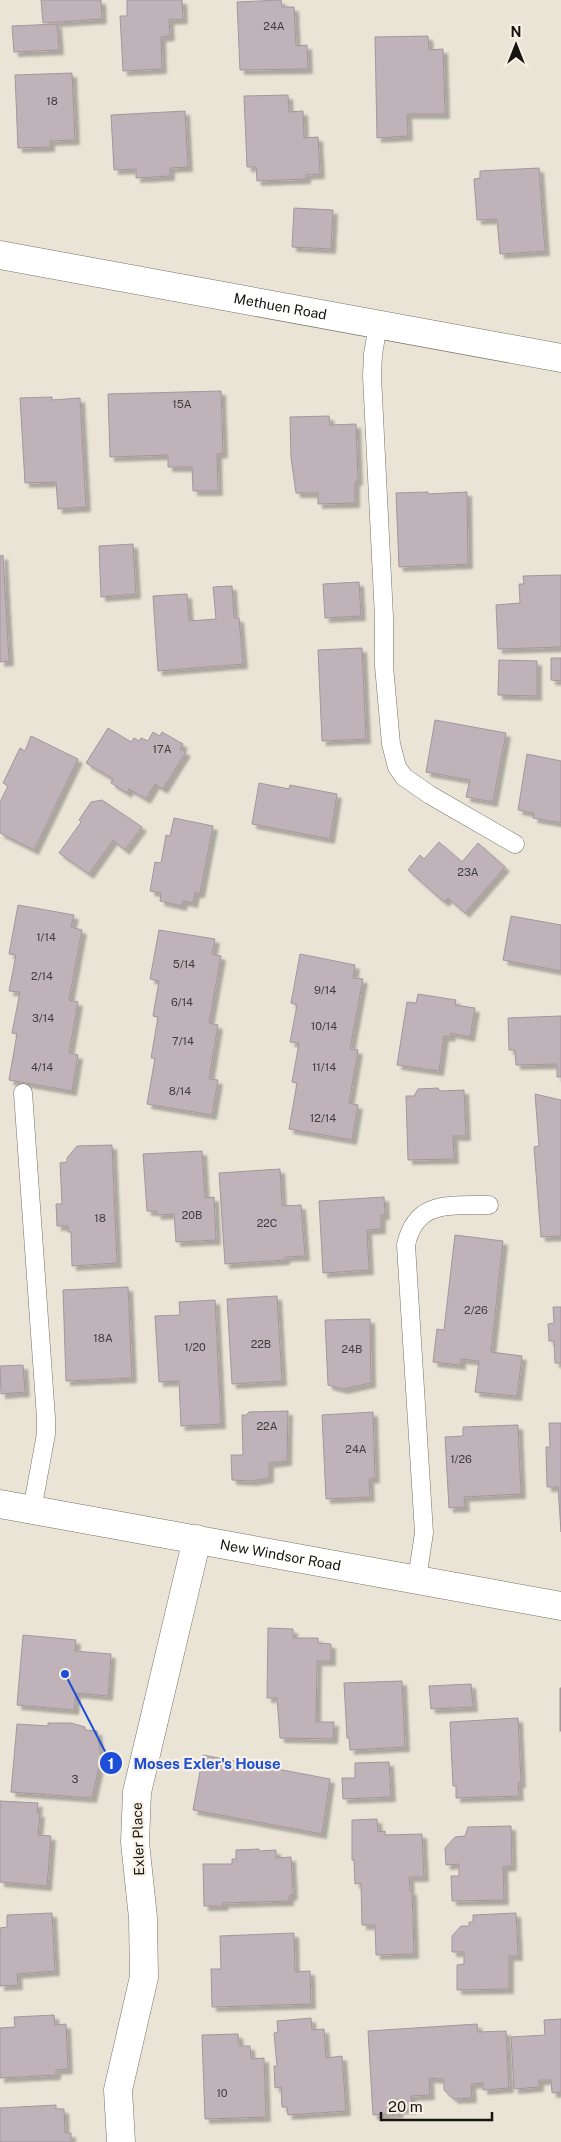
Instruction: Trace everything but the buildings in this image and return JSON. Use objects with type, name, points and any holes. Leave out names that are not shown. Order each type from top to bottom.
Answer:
[{"type":"street","name":"Methuen Road","points":[[0,255],[561,358]]},
{"type":"street","name":"New Windsor Road","points":[[0,1504],[561,1606]]},
{"type":"street","name":"Exler Place","points":[[120,2142],[118,2090],[144,1977],[143,1918],[135,1842],[137,1792],[197,1539]]},
{"type":"lane","points":[[378,325],[373,354],[372,376],[384,617],[384,666],[391,744],[397,767],[404,777],[430,795],[515,844]]},
{"type":"lane","points":[[23,1093],[46,1418],[46,1434],[32,1510]]},
{"type":"lane","points":[[416,1579],[424,1533],[406,1245],[409,1231],[416,1219],[435,1207],[489,1205]]},
{"type":"place","name":"Moses Exler's House","points":[[65,1674]]}]
